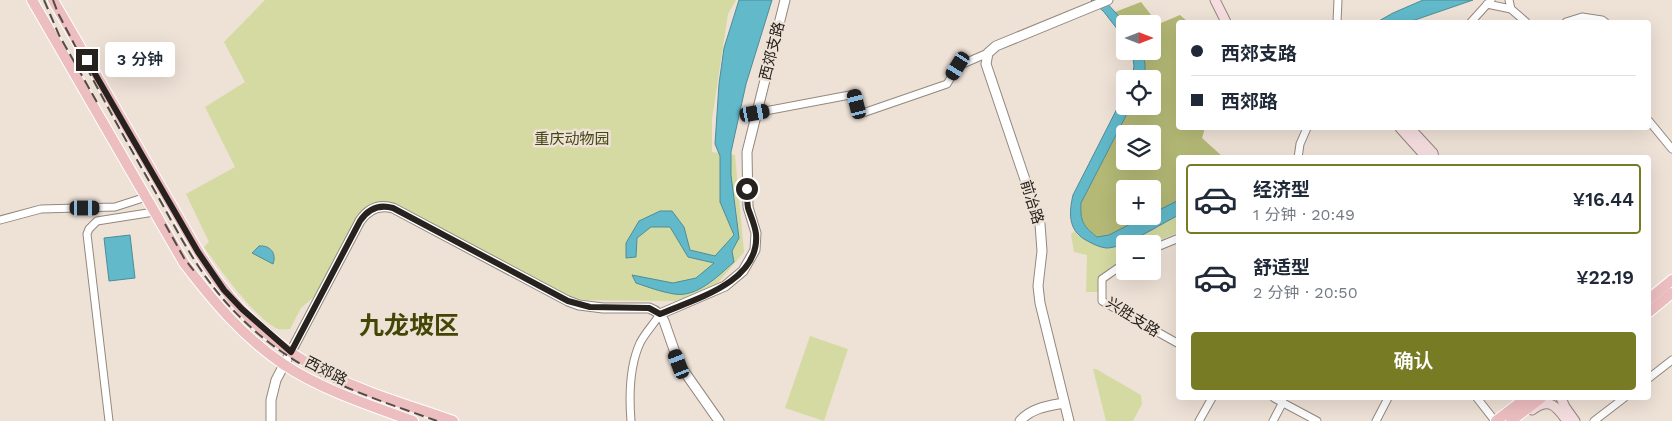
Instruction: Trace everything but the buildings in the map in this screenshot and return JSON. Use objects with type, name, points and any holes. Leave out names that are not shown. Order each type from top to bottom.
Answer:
[{"type":"main road","name":"西郊路","points":[[32,0],[184,263],[212,300],[243,332],[284,365],[334,391],[413,421]]},
{"type":"main road","name":"西郊路","points":[[53,0],[198,252],[224,290],[242,309],[291,352],[323,372],[454,421]]},
{"type":"main road","points":[[1208,0],[1217,20]]},
{"type":"main road","points":[[1214,0],[1225,20]]},
{"type":"main road","points":[[1402,130],[1424,155]]},
{"type":"main road","points":[[1412,130],[1433,155]]},
{"type":"main road","points":[[1651,297],[1672,280]]},
{"type":"main road","points":[[1651,310],[1672,293]]},
{"type":"main road","points":[[1495,421],[1523,400]]},
{"type":"main road","points":[[1511,420],[1538,400]]},
{"type":"main road","points":[[1555,400],[1575,421]]},
{"type":"main road","points":[[1559,400],[1567,421]]},
{"type":"main road","points":[[1511,420],[1525,415],[1543,404],[1550,404],[1561,408]]},
{"type":"street","name":"西郊支路","points":[[660,314],[725,286],[743,271],[755,250],[756,233],[748,206],[746,152],[785,0]]},
{"type":"street","points":[[755,113],[855,94],[860,114],[947,84],[958,66],[988,53],[996,46],[1049,24],[1088,3],[1108,0]]},
{"type":"street","points":[[1337,20],[1338,0]]},
{"type":"street","points":[[1509,0],[1511,9]]},
{"type":"street","points":[[1473,20],[1489,2],[1511,9],[1524,20]]},
{"type":"street","points":[[1572,20],[1582,17],[1602,20]]},
{"type":"street","name":"前冶路","points":[[988,53],[986,64],[1040,224],[1042,251],[1038,286],[1040,303],[1069,421]]},
{"type":"street","points":[[1651,123],[1672,149]]},
{"type":"street","points":[[1298,155],[1300,144],[1306,130]]},
{"type":"street","points":[[0,220],[41,209],[115,208],[146,197]]},
{"type":"street","points":[[271,421],[273,389],[284,365],[360,221],[368,212],[381,206],[393,208],[568,301],[590,307],[649,308],[660,314],[667,328],[679,364],[719,421]]},
{"type":"street","points":[[109,421],[86,240],[87,234],[97,221],[154,212]]},
{"type":"street","points":[[1161,245],[1176,239]]},
{"type":"street","name":"兴胜支路","points":[[1116,269],[1102,279],[1102,301],[1176,342]]},
{"type":"street","points":[[631,421],[631,373],[640,343],[660,314]]},
{"type":"street","points":[[1651,376],[1672,360]]},
{"type":"street","points":[[1199,421],[1211,400]]},
{"type":"street","points":[[1278,400],[1317,421]]},
{"type":"street","points":[[1376,421],[1387,400]]},
{"type":"street","points":[[1479,400],[1495,421]]},
{"type":"street","points":[[1594,421],[1621,400]]},
{"type":"street","points":[[1273,421],[1283,402]]},
{"type":"street","points":[[1020,421],[1024,416],[1038,408],[1064,403]]},
{"type":"green space","name":"重庆动物园","points":[[265,0],[736,0],[728,14],[712,119],[712,152],[735,155],[744,252],[717,284],[676,301],[585,300],[570,296],[394,203],[377,203],[365,210],[357,219],[316,295],[301,308],[290,329],[278,329],[269,324],[249,304],[204,247],[209,242],[186,194],[235,167],[205,107],[245,82],[224,42]]},
{"type":"green space","points":[[1141,2],[1151,15],[1118,15],[1115,12]]},
{"type":"green space","points":[[1180,15],[1186,20],[1176,20],[1176,130],[1204,130],[1202,138],[1221,155],[1176,155],[1176,202],[1161,210],[1161,180],[1116,180],[1116,225],[1129,225],[1109,235],[1097,237],[1083,223],[1081,203],[1116,135],[1116,170],[1161,170],[1161,125],[1121,125],[1126,115],[1161,115],[1161,70],[1145,70],[1144,60],[1161,60],[1161,23]]},
{"type":"green space","points":[[1176,217],[1176,233],[1161,240],[1161,235],[1140,235]]},
{"type":"green space","points":[[1075,231],[1077,235],[1105,248],[1116,246],[1116,264],[1099,276],[1098,292],[1086,292],[1087,255],[1074,252],[1071,234]]},
{"type":"green space","points":[[810,336],[848,349],[824,421],[785,408]]},
{"type":"green space","points":[[1093,369],[1141,395],[1142,404],[1133,421],[1106,421]]},
{"type":"water","points":[[739,0],[772,0],[746,84],[731,152],[731,175],[739,238],[732,251],[734,262],[707,285],[691,293],[674,294],[664,292],[636,283],[632,275],[673,283],[696,278],[714,263],[688,257],[670,227],[651,227],[637,238],[636,257],[626,258],[626,243],[639,221],[660,211],[672,211],[684,227],[690,250],[715,256],[734,235],[720,202],[720,156],[715,144],[719,84],[724,48]]},
{"type":"water","points":[[1091,0],[1104,0],[1118,15],[1116,15],[1116,27],[1104,12]]},
{"type":"water","points":[[1423,0],[1473,0],[1415,20],[1381,20]]},
{"type":"water","points":[[1133,60],[1144,60],[1145,70],[1133,70]]},
{"type":"water","points":[[1116,111],[1116,115],[1126,115],[1121,125],[1116,125],[1116,135],[1081,203],[1083,223],[1097,237],[1109,235],[1128,225],[1160,225],[1141,235],[1116,235],[1116,246],[1100,247],[1084,239],[1075,230],[1071,220],[1073,195]]},
{"type":"water","points":[[1176,202],[1176,217],[1161,225],[1161,209]]},
{"type":"water","points":[[130,235],[135,278],[109,281],[104,238]]},
{"type":"water","points":[[259,246],[272,250],[274,256],[273,264],[252,253]]},
{"type":"railway","points":[[44,0],[59,35],[98,104]]},
{"type":"railway","points":[[53,0],[104,100],[180,236],[203,273],[228,305],[269,342],[291,358],[325,378],[362,394],[437,421]]},
{"type":"railway","points":[[165,224],[184,258],[194,271]]},
{"type":"district","name":"九龙坡区","points":[[409,325]]},
{"type":"route","points":[[87,60],[198,252],[224,290],[250,318],[291,352],[360,221],[374,208],[388,206],[393,208],[568,301],[590,307],[649,308],[660,314],[725,286],[743,271],[755,250],[756,233],[748,206],[747,189]]}]
